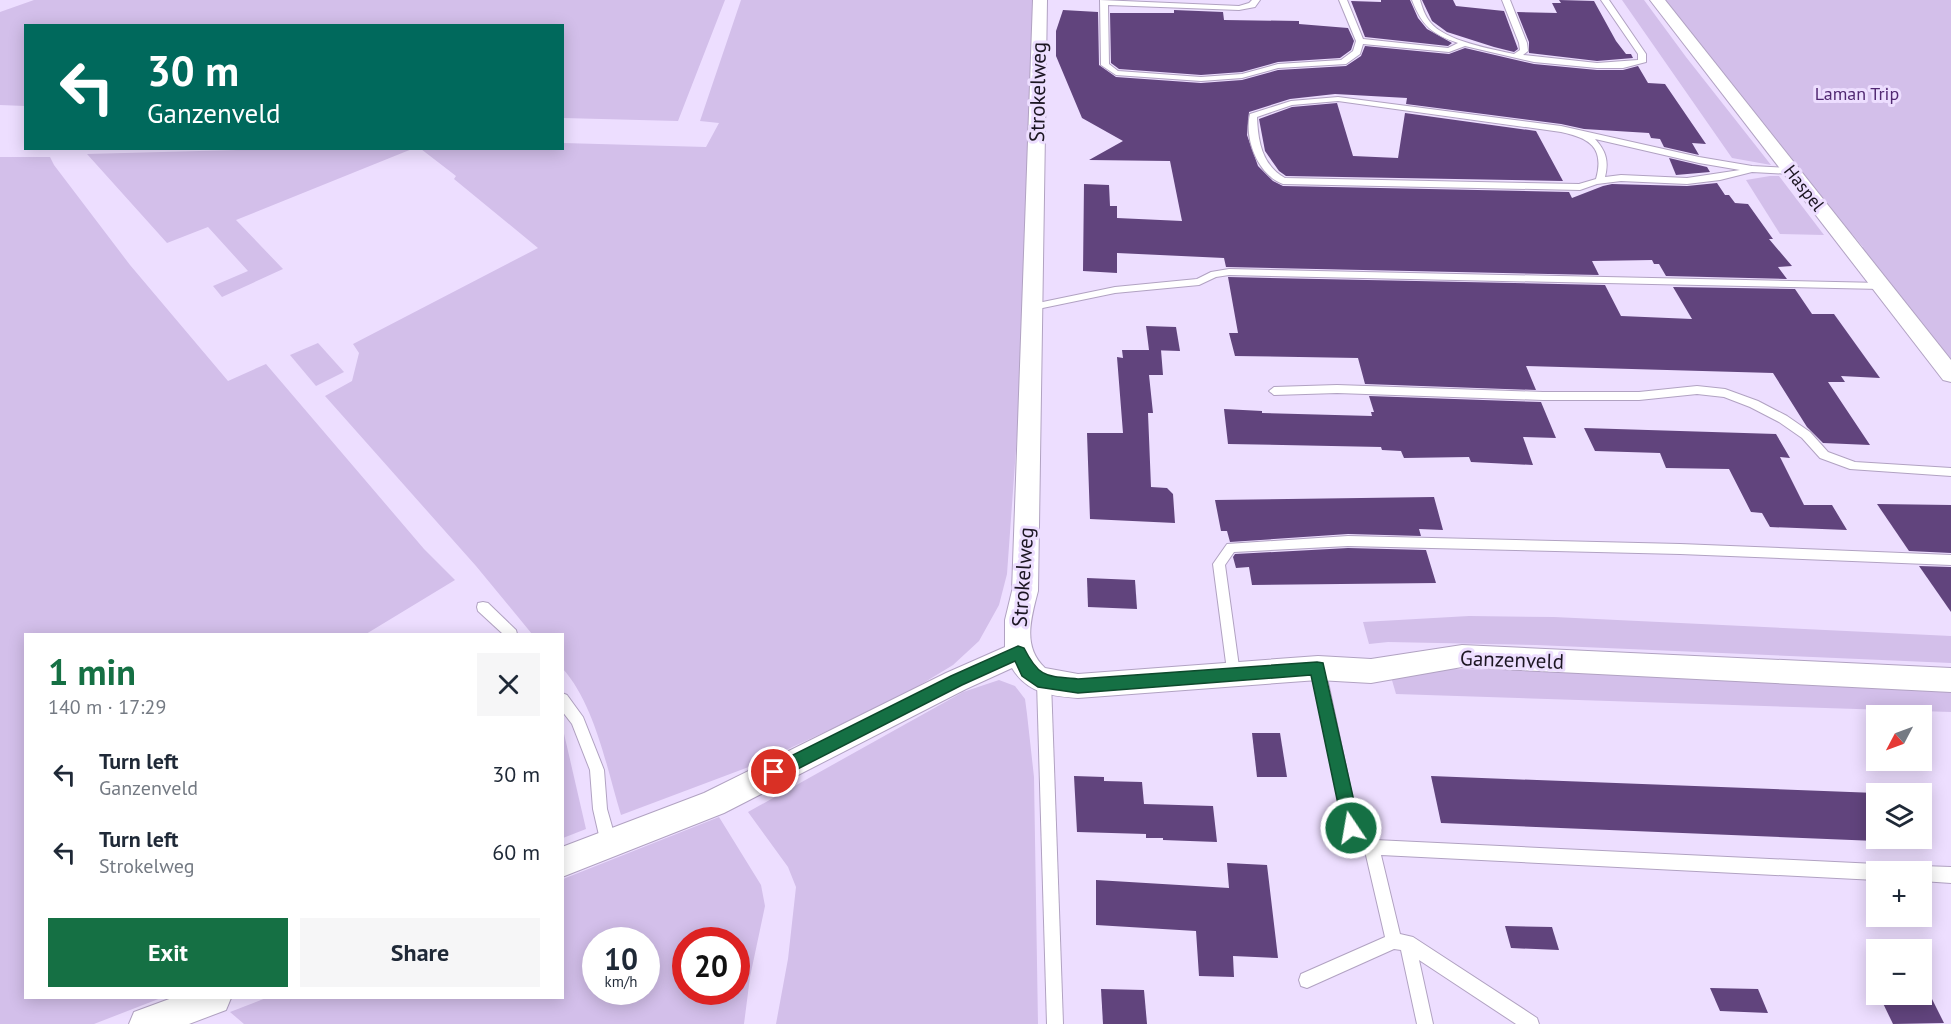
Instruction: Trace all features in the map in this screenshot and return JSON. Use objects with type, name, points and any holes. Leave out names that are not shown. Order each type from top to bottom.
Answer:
[{"type":"street","name":"Strokelweg","points":[[564,861],[714,803],[1018,652],[1018,620],[1025,591],[1040,0]]},
{"type":"street","name":"Haspel","points":[[1658,0],[1951,375]]},
{"type":"street","points":[[1018,652],[1027,671],[1044,682]]},
{"type":"street","name":"Ganzenveld","points":[[1044,682],[1078,686],[1317,668],[1371,670],[1462,656],[1951,680]]},
{"type":"street","points":[[146,1024],[211,999]]},
{"type":"lane","points":[[1256,0],[1252,5],[1239,8],[1104,2],[1105,65],[1116,73],[1201,79],[1242,76],[1278,66],[1343,62],[1358,52],[1360,41],[1343,0]]},
{"type":"lane","points":[[1416,0],[1422,16],[1432,28],[1465,43],[1548,62],[1601,66],[1632,65],[1641,62],[1642,54],[1605,0]]},
{"type":"lane","points":[[1506,0],[1523,43],[1524,51],[1516,56]]},
{"type":"lane","points":[[1360,41],[1449,50],[1465,43]]},
{"type":"lane","points":[[1752,169],[1719,178],[1685,181],[1629,177],[1600,179],[1580,187],[1283,181],[1272,176],[1260,158],[1253,132],[1253,116],[1291,103],[1338,99],[1390,104],[1585,134],[1699,160],[1752,169],[1791,171]]},
{"type":"lane","points":[[1585,134],[1601,149],[1604,168],[1600,179]]},
{"type":"lane","points":[[1033,307],[1115,290],[1199,282],[1214,274],[1229,272],[1881,286]]},
{"type":"lane","points":[[1274,391],[1337,389],[1564,396],[1639,396],[1697,390],[1725,393],[1754,404],[1783,419],[1806,435],[1824,455],[1854,466],[1951,472]]},
{"type":"lane","points":[[1233,674],[1219,564],[1230,547],[1360,542],[1680,549],[1951,560]]},
{"type":"lane","points":[[483,607],[509,633]]},
{"type":"lane","points":[[1317,668],[1351,828],[1372,846],[1425,1024]]},
{"type":"lane","points":[[1044,682],[1055,1024]]},
{"type":"lane","points":[[564,702],[578,722],[597,770],[600,809],[609,844]]},
{"type":"lane","points":[[1372,846],[1866,871]]},
{"type":"lane","points":[[1932,874],[1951,875]]},
{"type":"lane","points":[[1307,980],[1401,942]]},
{"type":"lane","points":[[1401,942],[1530,1024]]},
{"type":"green space","points":[[34,0],[725,0],[678,121],[564,118],[564,24],[24,24],[24,106],[0,105],[0,12]]},
{"type":"green space","points":[[741,0],[1033,0],[1024,338],[1007,574],[999,605],[979,641],[953,665],[902,696],[754,765],[621,815],[592,719],[584,701],[564,670],[564,633],[531,633],[476,566],[325,396],[352,381],[359,353],[353,344],[538,248],[454,179],[456,176],[422,150],[564,150],[564,143],[706,147],[719,123],[700,121]]},
{"type":"green space","points":[[1622,0],[1644,0],[1771,165],[1732,158]]},
{"type":"green space","name":"Laman Trip","points":[[1664,0],[1951,0],[1951,367],[1858,248],[1863,247],[1852,234],[1846,233]]},
{"type":"green space","points":[[239,150],[410,150],[236,220],[283,269],[222,297],[213,286],[248,271],[208,227],[167,243],[87,154]]},
{"type":"green space","points":[[0,157],[50,157],[130,265],[228,381],[266,364],[424,549],[455,580],[368,633],[24,633],[24,999],[158,999],[94,1024],[0,1024]]},
{"type":"green space","points":[[1779,176],[1824,235],[1780,234],[1746,180]]},
{"type":"green space","points":[[318,343],[344,372],[316,386],[290,355]]},
{"type":"green space","points":[[1469,616],[1554,617],[1951,636],[1951,663],[1536,645],[1388,642],[1369,644],[1363,622]]},
{"type":"green space","points":[[1389,670],[1608,671],[1951,688],[1951,712],[1932,711],[1932,705],[1866,705],[1866,709],[1396,694]]},
{"type":"green space","points":[[999,680],[1015,686],[1025,699],[1027,714],[1034,777],[1038,1024],[776,1024],[788,959],[796,887],[788,867],[748,812],[963,692]]},
{"type":"green space","points":[[564,734],[586,829],[564,838]]},
{"type":"green space","points":[[719,817],[761,885],[765,906],[750,977],[750,927],[672,927],[672,1005],[746,1005],[744,1024],[244,1024],[230,1012],[263,999],[564,999],[564,879]]},
{"type":"building","points":[[1381,0],[1410,0],[1418,18],[1427,29],[1452,43],[1448,46],[1365,37],[1351,1],[1381,2]]},
{"type":"building","points":[[1422,0],[1453,0],[1456,6],[1504,11],[1518,49],[1514,52],[1447,32],[1432,21]]},
{"type":"building","points":[[1559,0],[1594,1],[1616,41],[1626,54],[1631,54],[1633,58],[1597,61],[1529,53],[1529,42],[1517,12],[1557,13],[1552,3],[1561,3]]},
{"type":"building","points":[[1063,10],[1098,12],[1099,65],[1116,77],[1201,83],[1242,80],[1278,70],[1346,66],[1361,56],[1365,46],[1449,54],[1465,48],[1534,64],[1597,70],[1623,70],[1638,66],[1648,83],[1665,84],[1706,144],[1692,143],[1699,155],[1664,147],[1660,139],[1651,138],[1649,133],[1584,129],[1406,104],[1407,98],[1335,94],[1290,99],[1249,112],[1247,135],[1258,166],[1273,181],[1283,186],[1569,192],[1572,198],[1612,184],[1687,186],[1717,183],[1725,195],[1729,195],[1735,203],[1748,204],[1773,239],[1769,239],[1792,266],[1778,267],[1787,279],[1666,276],[1659,264],[1654,264],[1652,260],[1592,261],[1599,275],[1226,267],[1224,258],[1117,253],[1117,273],[1083,271],[1084,184],[1109,185],[1110,206],[1117,206],[1117,218],[1182,221],[1170,161],[1089,160],[1123,141],[1082,118],[1056,56],[1056,31]]},
{"type":"building","points":[[1174,10],[1223,12],[1224,20],[1299,21],[1299,24],[1348,28],[1354,41],[1351,50],[1340,58],[1278,62],[1242,72],[1201,75],[1119,69],[1111,63],[1110,13],[1174,13]]},
{"type":"building","points":[[1337,103],[1353,156],[1398,158],[1405,113],[1536,131],[1563,181],[1286,176],[1279,171],[1265,151],[1259,119],[1292,107]]},
{"type":"building","points":[[1669,158],[1707,167],[1710,172],[1676,175]]},
{"type":"building","points":[[1228,277],[1605,285],[1621,316],[1692,319],[1673,287],[1795,289],[1812,314],[1834,314],[1880,378],[1841,376],[1845,382],[1828,382],[1870,445],[1823,443],[1807,427],[1773,373],[1526,366],[1536,390],[1365,384],[1358,358],[1235,356],[1229,333],[1238,333]]},
{"type":"building","points":[[1146,326],[1176,327],[1180,351],[1149,350]]},
{"type":"building","points":[[1122,350],[1161,350],[1163,375],[1149,375],[1153,413],[1148,413],[1151,487],[1167,488],[1173,494],[1175,523],[1090,519],[1087,433],[1123,433],[1117,357],[1123,358]]},
{"type":"building","points":[[1369,396],[1541,402],[1556,438],[1523,437],[1533,465],[1471,462],[1469,457],[1404,458],[1401,451],[1382,450],[1381,447],[1228,444],[1224,409],[1262,411],[1262,413],[1372,416],[1371,412],[1374,412]]},
{"type":"building","points":[[1584,428],[1776,434],[1790,458],[1780,457],[1804,505],[1832,505],[1847,530],[1770,527],[1762,513],[1751,512],[1729,469],[1666,468],[1660,453],[1595,451]]},
{"type":"building","points":[[1434,497],[1443,530],[1419,529],[1421,536],[1348,534],[1230,542],[1227,531],[1221,531],[1215,500]]},
{"type":"building","points":[[1877,504],[1951,505],[1951,553],[1909,551]]},
{"type":"building","points":[[1348,548],[1426,550],[1436,583],[1252,585],[1249,567],[1236,568],[1233,557],[1235,554]]},
{"type":"building","points":[[1919,566],[1951,567],[1951,612]]},
{"type":"building","points":[[1087,578],[1135,580],[1137,609],[1088,607]]},
{"type":"building","points":[[1252,733],[1280,733],[1287,777],[1257,777]]},
{"type":"building","points":[[1074,776],[1104,777],[1104,781],[1142,782],[1144,804],[1213,806],[1217,842],[1163,840],[1163,838],[1146,838],[1146,834],[1077,832]]},
{"type":"building","points":[[1431,776],[1866,793],[1866,841],[1441,823]]},
{"type":"building","points":[[1227,863],[1267,865],[1278,958],[1233,956],[1234,977],[1199,976],[1196,931],[1096,925],[1096,880],[1229,888]]},
{"type":"building","points":[[1505,926],[1552,927],[1559,950],[1511,948]]},
{"type":"building","points":[[1710,988],[1758,989],[1768,1013],[1720,1011]]},
{"type":"building","points":[[1101,989],[1144,990],[1147,1024],[1103,1024]]},
{"type":"building","points":[[1932,999],[1944,1023],[1893,1024],[1884,1005],[1932,1005]]},
{"type":"route","points":[[774,772],[1018,652],[1027,671],[1044,682],[1078,686],[1317,668],[1351,828]]}]
